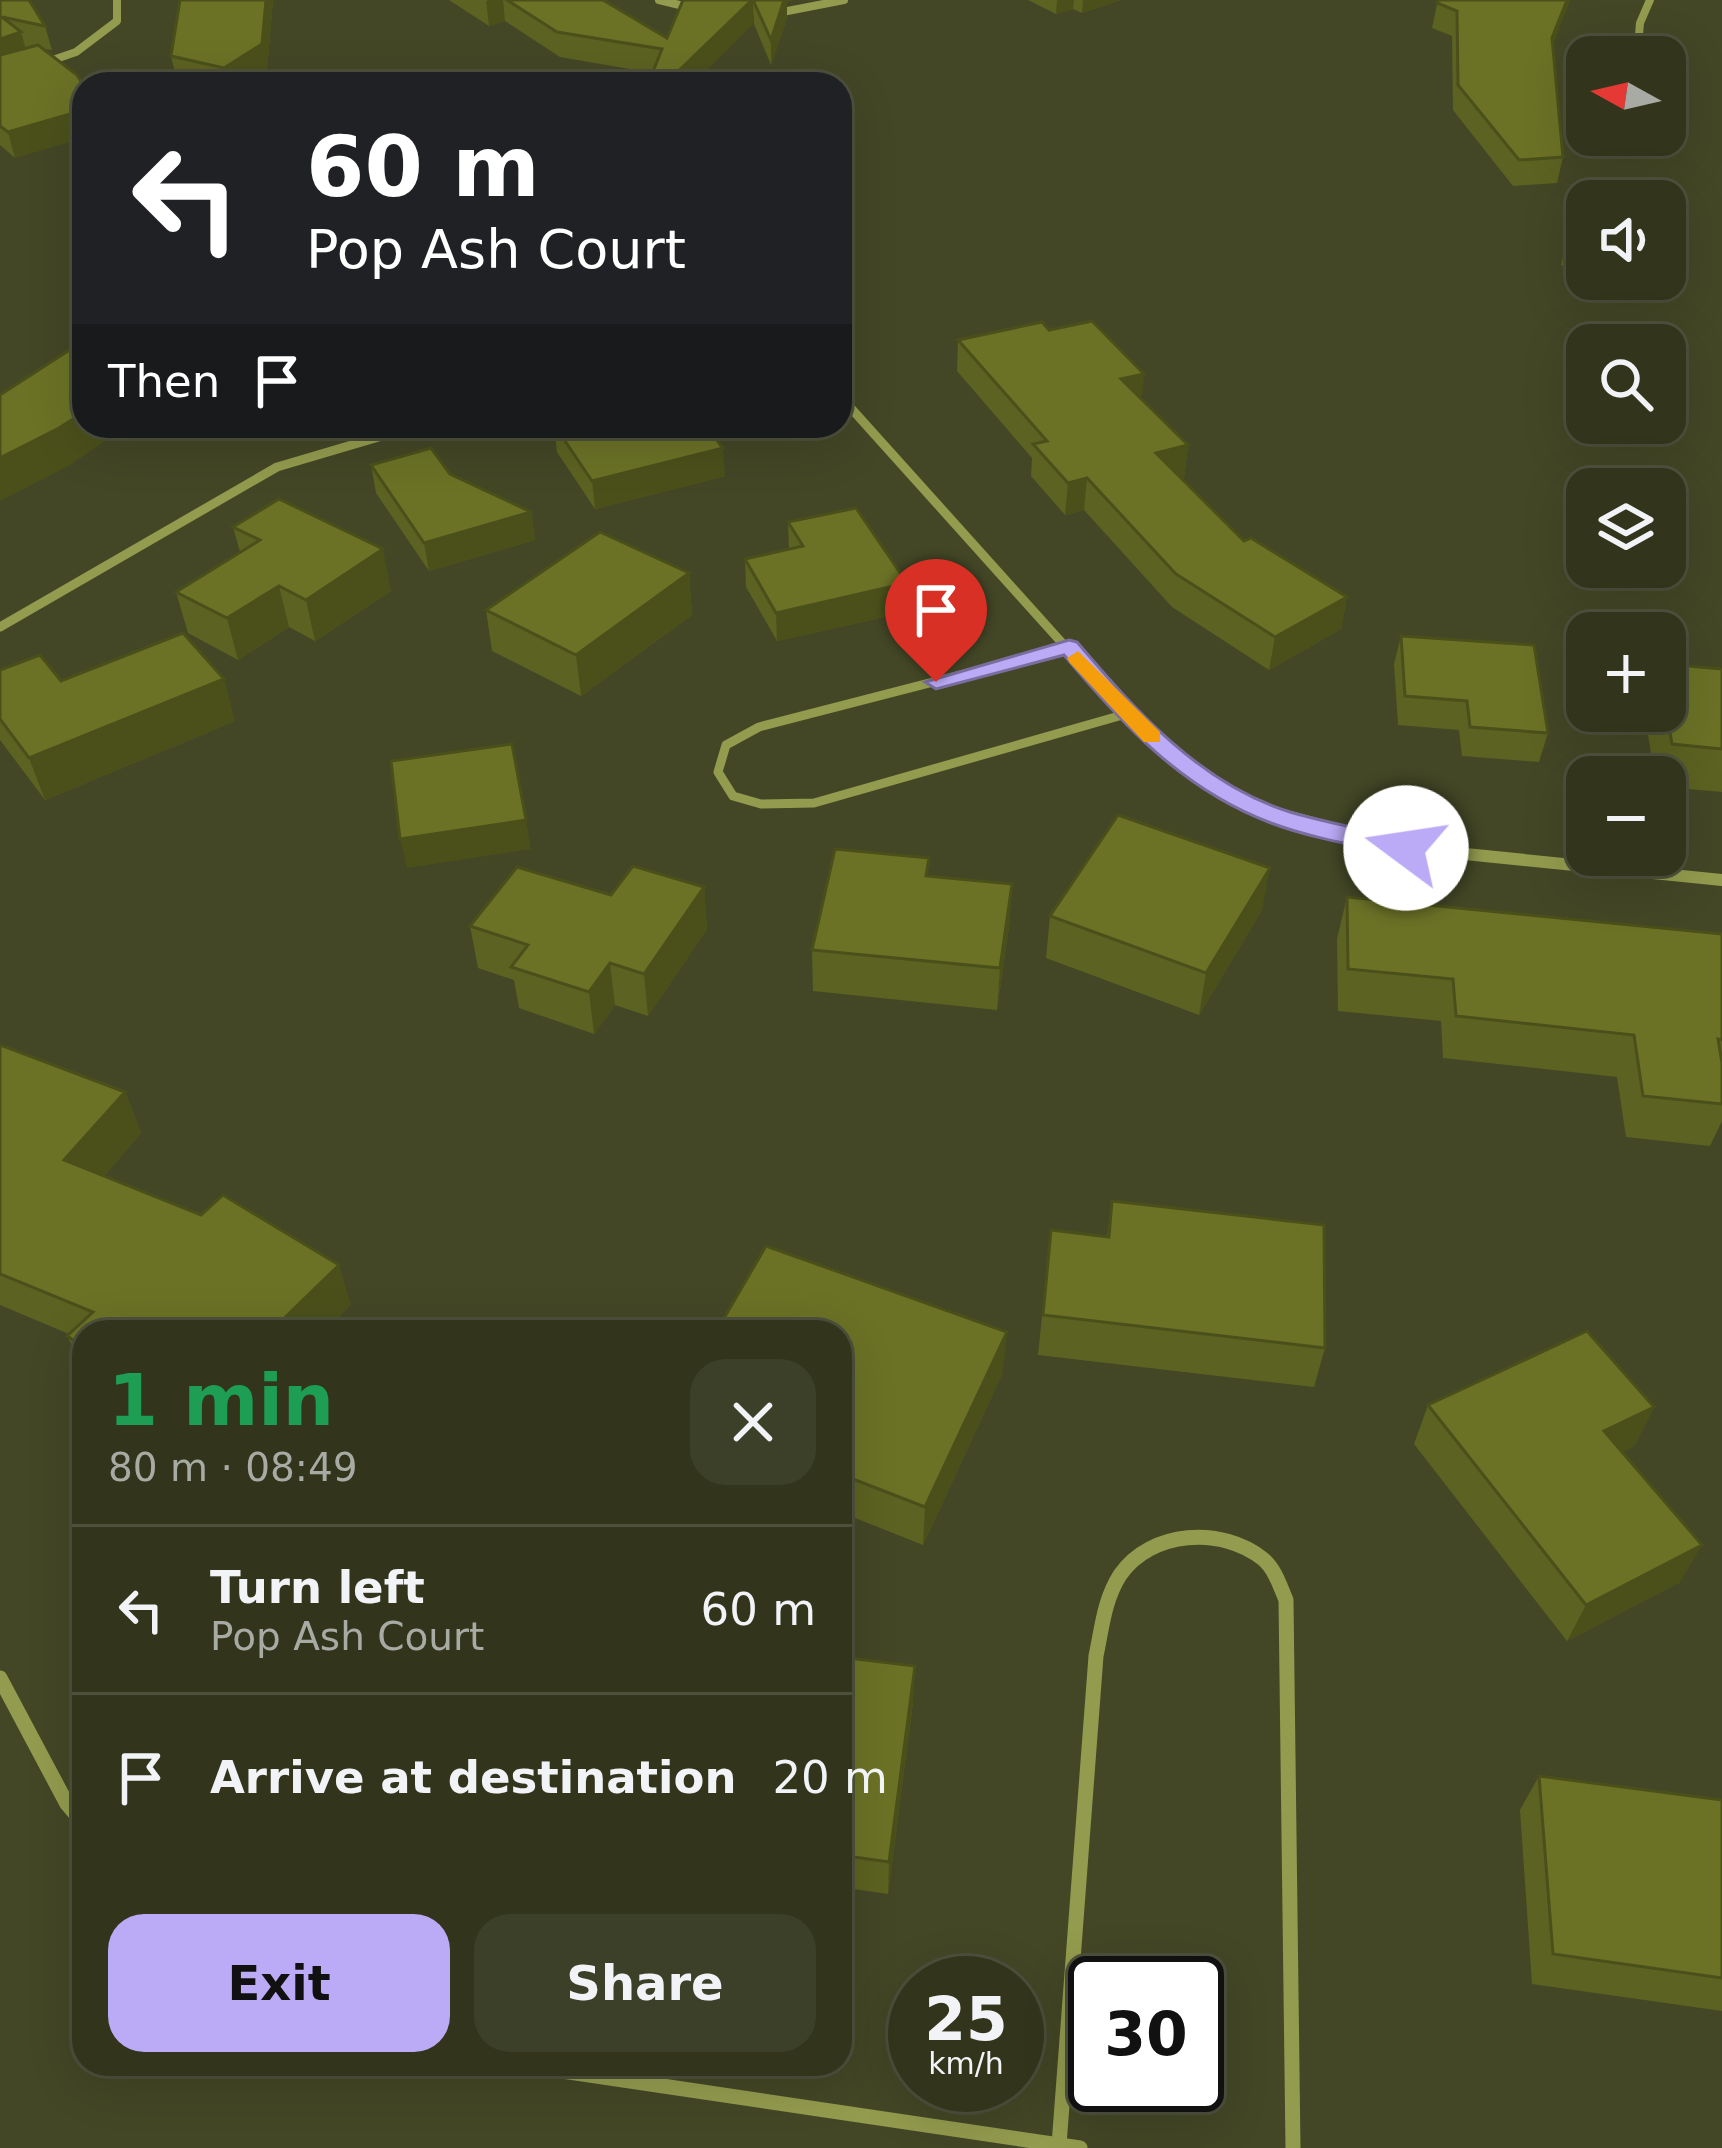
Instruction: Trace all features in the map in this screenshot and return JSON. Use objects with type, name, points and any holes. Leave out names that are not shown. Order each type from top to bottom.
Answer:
[{"type":"street","points":[[39,64],[76,52],[118,21],[117,0]]},
{"type":"street","points":[[658,0],[697,9]]},
{"type":"street","points":[[766,15],[844,0]]},
{"type":"street","points":[[1639,36],[1650,0]]},
{"type":"street","points":[[852,403],[1126,714],[1200,778],[1279,817],[1406,848],[1722,880]]},
{"type":"street","points":[[0,627],[277,467],[375,438]]},
{"type":"street","points":[[1069,647],[759,727],[726,745],[718,772],[733,796],[761,804],[814,803],[1126,714]]},
{"type":"street","points":[[1059,2145],[1096,1656],[1111,1589],[1140,1551],[1181,1535],[1221,1538],[1267,1561],[1286,1600],[1293,2148]]},
{"type":"street","points":[[0,1678],[72,1810]]},
{"type":"street","points":[[595,2076],[1080,2148]]},
{"type":"building","points":[[0,0],[29,0],[45,26],[2,17],[21,32],[0,39]]},
{"type":"building","points":[[180,0],[266,0],[262,44],[224,68],[171,56]]},
{"type":"building","points":[[507,0],[603,0],[667,38],[683,0],[752,0],[677,72],[653,72],[662,49],[557,32]]},
{"type":"building","points":[[753,0],[784,0],[771,40]]},
{"type":"building","points":[[1438,0],[1567,0],[1552,38],[1563,157],[1519,160],[1458,85],[1457,11]]},
{"type":"building","points":[[38,45],[73,72],[72,113],[8,132],[0,126],[0,55]]},
{"type":"building","points":[[1092,321],[1144,374],[1121,379],[1188,445],[1156,453],[1244,541],[1251,538],[1347,597],[1275,637],[1176,574],[1087,478],[1068,483],[1033,444],[1047,441],[958,340],[1042,322],[1049,330]]},
{"type":"building","points":[[72,349],[72,420],[0,458],[0,395]]},
{"type":"building","points":[[563,438],[715,438],[723,448],[592,481]]},
{"type":"building","points":[[431,448],[450,474],[531,512],[424,543],[371,465]]},
{"type":"building","points":[[279,499],[383,549],[306,600],[279,586],[227,618],[176,592],[260,540],[233,527]]},
{"type":"building","points":[[856,508],[907,583],[776,613],[745,559],[803,546],[788,522]]},
{"type":"building","points":[[600,532],[689,573],[576,655],[486,610]]},
{"type":"building","points":[[183,633],[224,679],[29,758],[0,719],[0,670],[40,655],[61,681]]},
{"type":"building","points":[[1401,636],[1534,645],[1548,733],[1470,727],[1467,701],[1405,696]]},
{"type":"building","points":[[1686,666],[1722,669],[1722,749],[1672,744],[1670,732],[1686,732]]},
{"type":"building","points":[[512,744],[526,820],[400,839],[391,761]]},
{"type":"building","points":[[1118,815],[1270,868],[1206,973],[1050,916]]},
{"type":"building","points":[[835,849],[929,858],[926,876],[1012,884],[1000,968],[812,950]]},
{"type":"building","points":[[633,866],[704,887],[644,974],[610,963],[589,992],[511,967],[528,945],[470,926],[517,867],[611,895]]},
{"type":"building","points":[[1347,897],[1722,934],[1722,1040],[1718,1039],[1722,1104],[1643,1096],[1634,1035],[1456,1016],[1453,979],[1348,969]]},
{"type":"building","points":[[0,1045],[125,1092],[64,1160],[201,1215],[223,1195],[339,1265],[282,1320],[84,1320],[93,1312],[0,1274]]},
{"type":"building","points":[[1112,1201],[1324,1225],[1325,1348],[1043,1315],[1051,1230],[1109,1237]]},
{"type":"building","points":[[766,1246],[1007,1332],[925,1507],[852,1479],[852,1320],[723,1320]]},
{"type":"building","points":[[1587,1331],[1654,1407],[1604,1431],[1702,1545],[1586,1605],[1428,1405]]},
{"type":"building","points":[[852,1658],[915,1666],[889,1862],[852,1857]]},
{"type":"building","points":[[1539,1776],[1722,1800],[1722,1978],[1553,1954]]},
{"type":"slow traffic","points":[[1078,658],[1152,737]]},
{"type":"route","points":[[936,682],[1069,647],[1126,714],[1200,778],[1279,817],[1406,848]]}]
